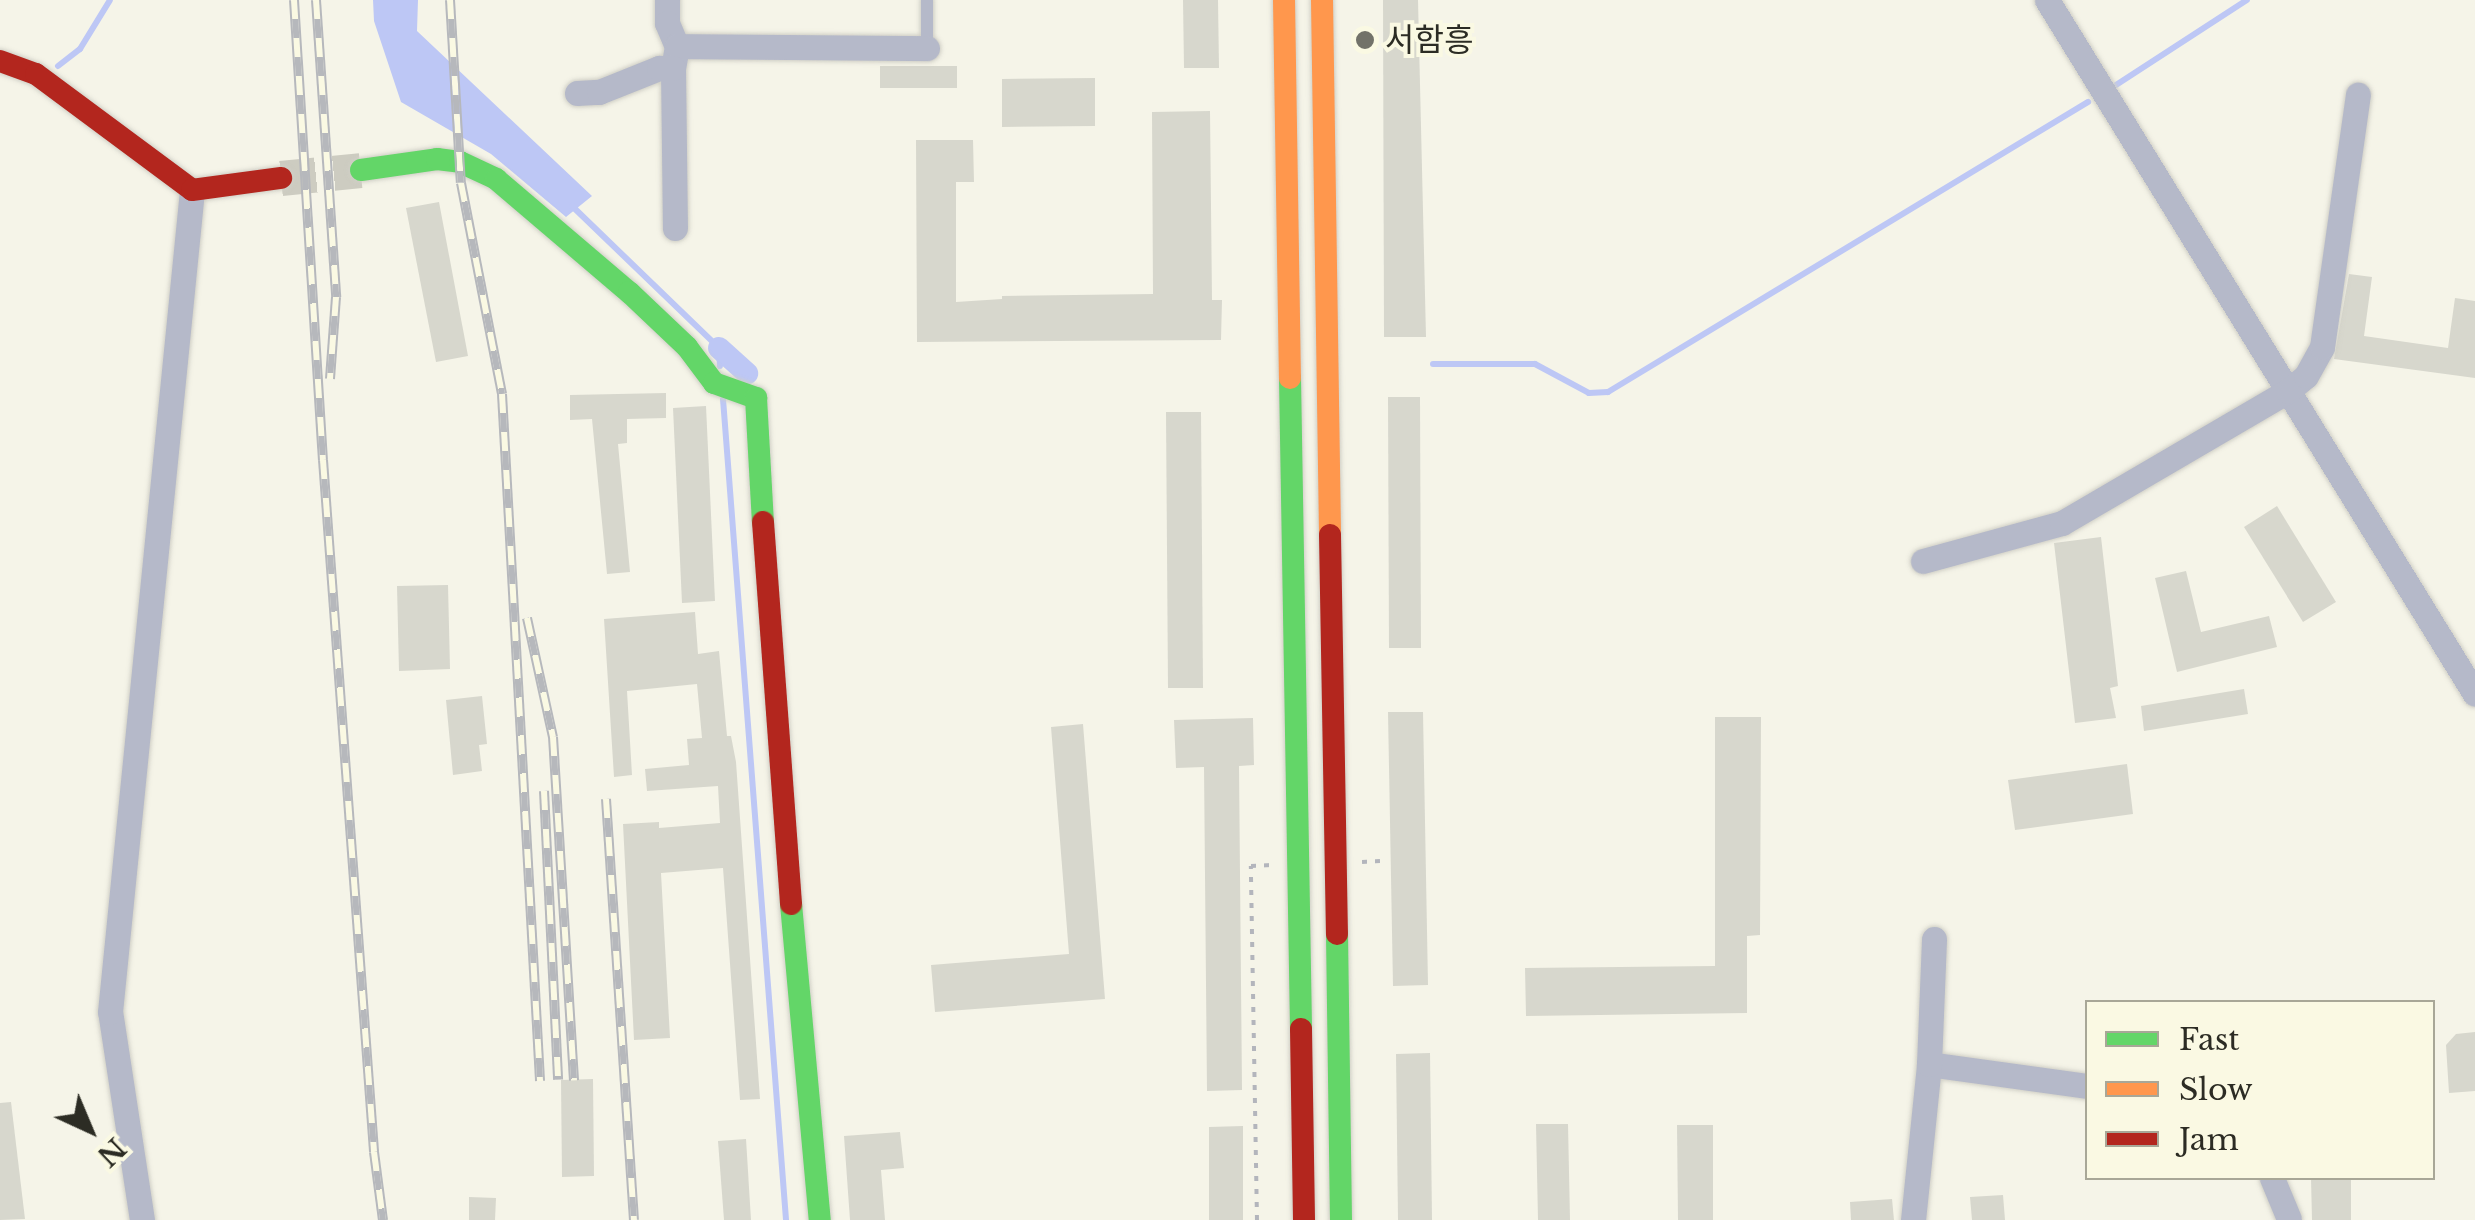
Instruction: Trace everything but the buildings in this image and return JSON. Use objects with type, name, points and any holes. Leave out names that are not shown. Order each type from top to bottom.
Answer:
[{"type":"main road","points":[[1284,0],[1304,1220]]},
{"type":"main road","points":[[1322,0],[1340,1220]]},
{"type":"main road","points":[[0,61],[36,74],[192,190],[280,178]]},
{"type":"main road","points":[[361,170],[438,159],[460,162],[496,179],[687,347],[714,383],[756,398],[776,722],[820,1220]]},
{"type":"street","points":[[668,0],[667,23],[675,57],[675,228]]},
{"type":"street","points":[[2047,0],[2475,694]]},
{"type":"street","points":[[577,93],[599,92],[660,68],[675,57],[927,48]]},
{"type":"street","points":[[1923,561],[2062,523],[2288,391],[2306,376],[2322,347],[2358,95]]},
{"type":"street","points":[[142,1220],[110,1012],[192,190]]},
{"type":"street","points":[[1913,1220],[1929,1064],[1934,938]]},
{"type":"street","points":[[1929,1064],[2085,1086]]},
{"type":"street","points":[[2273,1180],[2289,1218]]},
{"type":"lane","points":[[927,48],[928,0]]},
{"type":"path","points":[[1251,866],[1256,1220]]},
{"type":"water","points":[[373,0],[418,0],[417,31],[592,196],[566,217],[491,154],[401,102],[374,21]]},
{"type":"waterway","points":[[58,66],[80,49],[110,0]]},
{"type":"waterway","points":[[2116,85],[2247,0]]},
{"type":"waterway","points":[[1433,364],[1535,364],[1589,393],[1608,392],[2088,102]]},
{"type":"waterway","points":[[572,206],[719,348],[720,366]]},
{"type":"waterway","points":[[719,348],[747,373]]},
{"type":"waterway","points":[[723,399],[786,1220]]},
{"type":"tunnel","points":[[281,178],[361,170]]},
{"type":"railway","points":[[294,0],[323,460],[374,1152],[383,1220]]},
{"type":"railway","points":[[316,0],[336,297],[330,379]]},
{"type":"railway","points":[[450,0],[461,183],[502,394],[540,1081]]},
{"type":"railway","points":[[527,618],[553,737],[574,1080]]},
{"type":"railway","points":[[544,791],[558,1080]]},
{"type":"railway","points":[[606,799],[634,1220]]},
{"type":"traffic: fast","points":[[361,170],[437,159],[460,162],[496,179],[629,292],[687,347],[714,383],[756,398],[763,522]]},
{"type":"traffic: fast","points":[[1290,378],[1301,1029]]},
{"type":"traffic: fast","points":[[791,904],[820,1220]]},
{"type":"traffic: fast","points":[[1337,934],[1341,1220]]},
{"type":"traffic: slow","points":[[1284,0],[1290,378]]},
{"type":"traffic: slow","points":[[1322,0],[1330,535]]},
{"type":"traffic: jam","points":[[0,61],[36,74],[192,190],[281,178]]},
{"type":"traffic: jam","points":[[763,522],[791,904]]},
{"type":"traffic: jam","points":[[1330,535],[1337,934]]},
{"type":"traffic: jam","points":[[1301,1029],[1304,1220]]},
{"type":"place","name":"서함흥","points":[[1365,40]]}]
